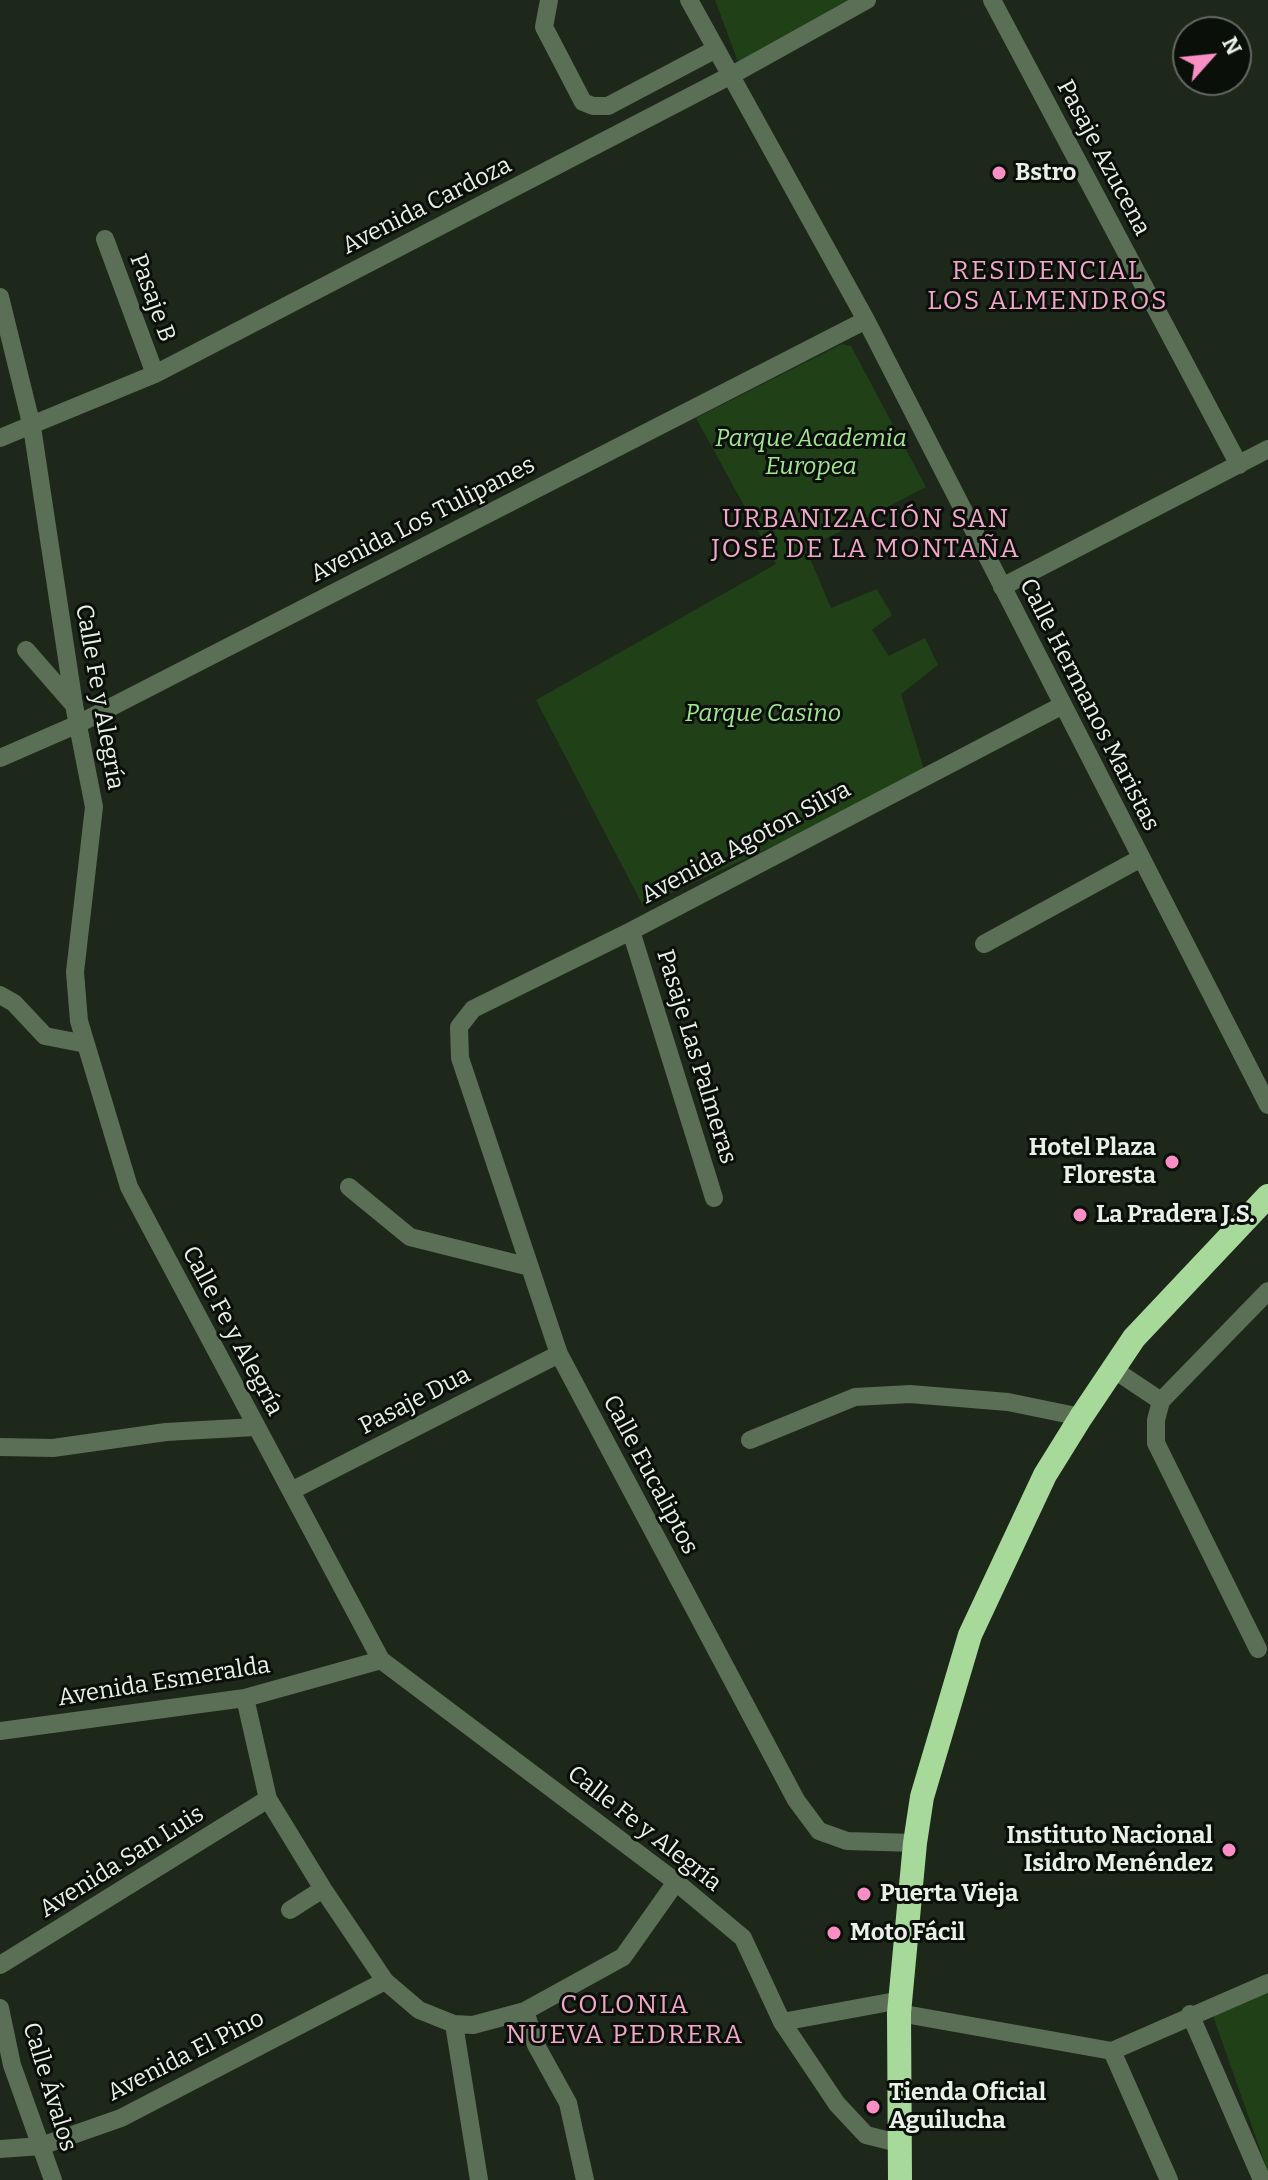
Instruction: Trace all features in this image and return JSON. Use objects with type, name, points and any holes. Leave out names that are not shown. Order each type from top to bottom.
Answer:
[{"type":"highway","points":[[900,2180],[900,2007],[915,1843],[922,1797],[970,1635],[1045,1475],[1134,1338],[1268,1196]]},
{"type":"highway","points":[[1246,1221],[1268,1207]]},
{"type":"street","points":[[549,0],[544,27],[583,102],[593,106],[608,106],[716,49]]},
{"type":"street","name":"Calle Hermanos Maristas","points":[[689,0],[866,320],[1268,1105]]},
{"type":"street","name":"Avenida Cardoza","points":[[0,438],[155,374],[867,0]]},
{"type":"street","name":"Pasaje Azucena","points":[[992,0],[1239,465]]},
{"type":"street","name":"Pasaje B","points":[[105,239],[155,374]]},
{"type":"street","name":"Calle Fe y Alegría","points":[[0,297],[32,427],[76,715],[94,807],[75,972],[79,1021],[129,1187],[381,1660],[676,1882],[743,1938],[782,2022],[837,2104],[866,2135],[898,2143]]},
{"type":"street","name":"Avenida Los Tulipanes","points":[[0,758],[76,715],[866,320]]},
{"type":"street","points":[[1002,587],[1268,449]]},
{"type":"street","points":[[26,650],[76,715]]},
{"type":"street","name":"Avenida Agoton Silva","points":[[459,1027],[473,1009],[631,931],[1061,706]]},
{"type":"street","points":[[984,944],[1141,858]]},
{"type":"street","name":"Pasaje Las Palmeras","points":[[631,931],[714,1198]]},
{"type":"street","points":[[0,995],[14,1003],[45,1036],[86,1044]]},
{"type":"street","name":"Calle Eucaliptos","points":[[459,1027],[460,1058],[559,1354],[796,1800],[819,1831],[847,1841],[915,1843]]},
{"type":"street","points":[[349,1187],[410,1237],[530,1267]]},
{"type":"street","points":[[1258,1649],[1156,1443],[1156,1420],[1161,1401],[1268,1291]]},
{"type":"street","name":"Pasaje Dua","points":[[293,1490],[559,1354]]},
{"type":"street","points":[[1113,1369],[1161,1401]]},
{"type":"street","points":[[750,1440],[855,1397],[910,1394],[1008,1402],[1081,1417]]},
{"type":"street","points":[[0,1447],[53,1448],[166,1432],[255,1427]]},
{"type":"street","name":"Avenida Esmeralda","points":[[0,1731],[245,1698],[381,1660]]},
{"type":"street","points":[[245,1698],[268,1799],[323,1889],[385,1981],[419,2010],[454,2024],[473,2025],[525,2011],[623,1957],[676,1882]]},
{"type":"street","name":"Avenida San Luis","points":[[0,1965],[268,1799]]},
{"type":"street","points":[[290,1910],[323,1889]]},
{"type":"street","name":"Avenida El Pino","points":[[0,2149],[41,2146],[121,2118],[385,1981]]},
{"type":"street","points":[[782,2022],[900,2007],[1112,2051],[1190,2014],[1268,1983]]},
{"type":"street","name":"Calle Ávalos","points":[[0,2008],[12,2065],[53,2180]]},
{"type":"street","points":[[525,2011],[536,2045],[568,2103],[585,2180]]},
{"type":"street","points":[[1190,2014],[1262,2180]]},
{"type":"street","points":[[454,2024],[479,2180]]},
{"type":"street","points":[[1112,2051],[1169,2180]]},
{"type":"green space","points":[[715,0],[870,0],[741,70]]},
{"type":"green space","name":"Parque Casino","points":[[842,344],[851,346],[926,487],[806,549],[831,608],[877,589],[892,615],[872,630],[889,656],[925,638],[938,665],[901,694],[926,776],[643,906],[536,700],[776,564],[696,418]]},
{"type":"green space","points":[[1268,1992],[1268,2172],[1212,2013]]},
{"type":"place","name":"Bstro","points":[[999,173]]},
{"type":"place","name":"Hotel Plaza Floresta","points":[[1172,1162]]},
{"type":"place","name":"La Pradera J.S.","points":[[1080,1215]]},
{"type":"place","name":"Instituto Nacional Isidro Menéndez","points":[[1229,1850]]},
{"type":"place","name":"Puerta Vieja","points":[[864,1894]]},
{"type":"place","name":"Moto Fácil","points":[[834,1933]]},
{"type":"place","name":"Tienda Oficial Aguilucha","points":[[873,2107]]},
{"type":"district","name":"RESIDENCIAL LOS ALMENDROS","points":[[1048,287]]},
{"type":"district","name":"URBANIZACIÓN SAN JOSÉ DE LA MONTAÑA","points":[[866,535]]},
{"type":"district","name":"COLONIA NUEVA PEDRERA","points":[[625,2021]]},
{"type":"park label","name":"Parque Academia Europea","points":[[811,453]]}]
